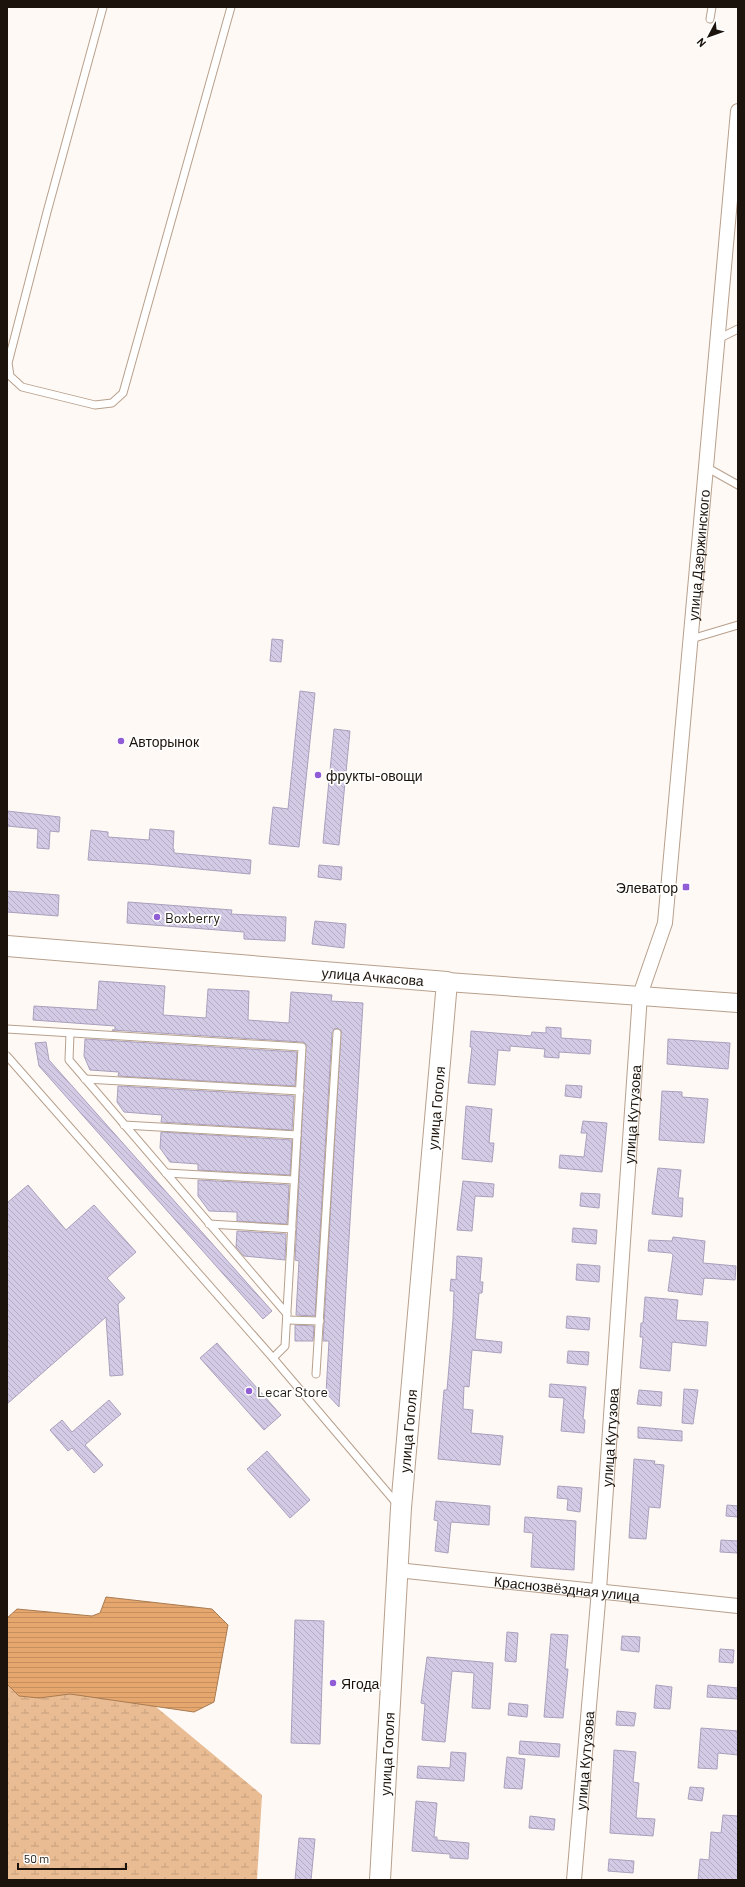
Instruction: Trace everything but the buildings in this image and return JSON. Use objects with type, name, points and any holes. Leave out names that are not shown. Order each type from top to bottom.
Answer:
[{"type":"main road","name":"улица Ачкасова","points":[[7,946],[447,982]]},
{"type":"main road","name":"улица Гоголя","points":[[380,1880],[401,1508],[447,982]]},
{"type":"street","name":"улица Дзержинского","points":[[640,995],[665,923],[738,111]]},
{"type":"street","name":"улица Ачкасова","points":[[447,982],[738,1003]]},
{"type":"street","name":"улица Кутузова","points":[[574,1880],[599,1590],[640,995]]},
{"type":"street","name":"Краснозвёздная улица","points":[[397,1570],[599,1590],[738,1606]]},
{"type":"lane","points":[[103,7],[47,212],[8,363],[10,376],[22,387],[95,405],[112,403],[122,393],[231,7]]},
{"type":"lane","points":[[710,18],[712,7]]},
{"type":"lane","points":[[718,339],[738,329]]},
{"type":"lane","points":[[706,466],[738,485]]},
{"type":"lane","points":[[691,639],[738,625]]},
{"type":"lane","points":[[7,1029],[302,1047],[285,1346],[273,1358]]},
{"type":"lane","points":[[70,1033],[69,1060],[287,1317],[320,1321]]},
{"type":"lane","points":[[316,1374],[337,1033]]},
{"type":"lane","points":[[7,1056],[273,1358],[401,1508]]},
{"type":"lane","points":[[85,1079],[300,1091]]},
{"type":"lane","points":[[124,1124],[297,1135]]},
{"type":"lane","points":[[166,1174],[294,1180]]},
{"type":"lane","points":[[209,1224],[292,1228]]},
{"type":"green space","points":[[7,1662],[114,1672],[262,1795],[257,1880],[7,1880]]},
{"type":"shaded area","points":[[106,1597],[212,1609],[228,1625],[214,1702],[194,1712],[70,1694],[39,1698],[19,1696],[7,1684],[7,1618],[17,1609],[92,1616],[100,1613]]},
{"type":"place","name":"Авторынок","points":[[121,741]]},
{"type":"place","name":"фрукты-овощи","points":[[318,775]]},
{"type":"place","name":"Элеватор","points":[[686,887]]},
{"type":"place","name":"Boxberry","points":[[157,917]]},
{"type":"place","name":"Lecar Store","points":[[249,1391]]},
{"type":"place","name":"Ягода","points":[[333,1683]]}]
